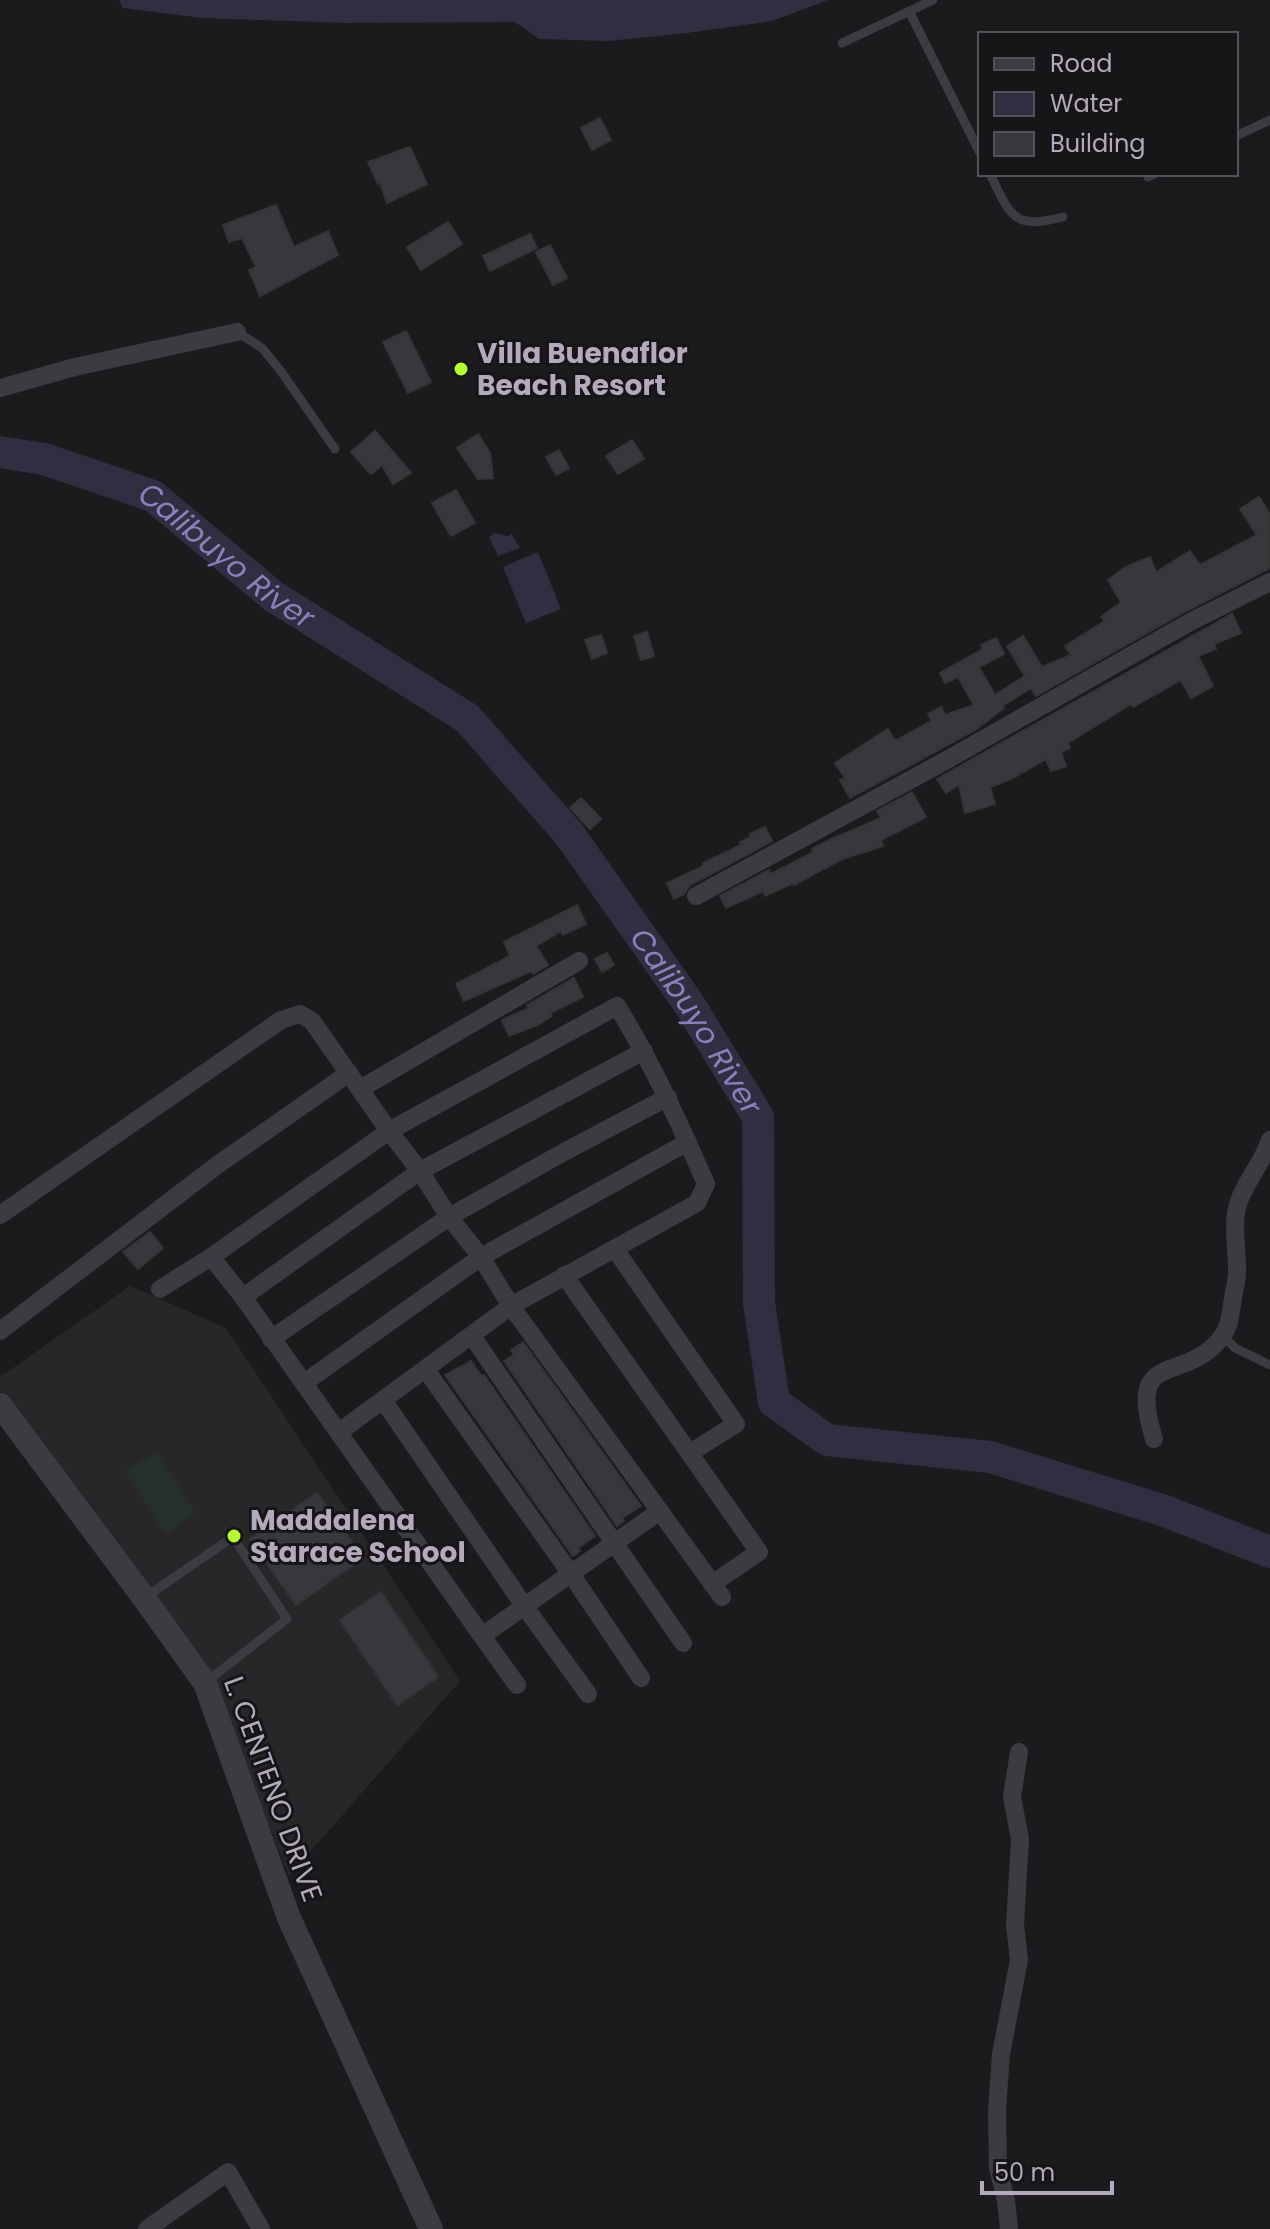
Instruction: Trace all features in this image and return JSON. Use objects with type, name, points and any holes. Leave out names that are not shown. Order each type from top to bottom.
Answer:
[{"type":"street","points":[[0,388],[75,367],[237,332]]},
{"type":"street","points":[[696,896],[945,761],[1190,622],[1270,582]]},
{"type":"street","points":[[360,1089],[579,961]]},
{"type":"street","points":[[339,1432],[511,1306],[697,1203],[706,1184],[668,1097],[606,988]]},
{"type":"street","points":[[160,1289],[211,1257],[389,1131],[617,1006]]},
{"type":"street","points":[[0,1215],[281,1020],[300,1014],[312,1021],[420,1171],[449,1217],[481,1257],[511,1306],[717,1591],[759,1552],[564,1275]]},
{"type":"street","points":[[243,1297],[420,1171],[644,1051]]},
{"type":"street","points":[[0,1331],[216,1166],[349,1073]]},
{"type":"street","points":[[271,1339],[449,1217],[668,1097]]},
{"type":"street","points":[[1154,1439],[1146,1415],[1147,1385],[1165,1369],[1179,1367],[1203,1353],[1223,1336],[1229,1323],[1237,1275],[1239,1201],[1261,1165],[1270,1140]]},
{"type":"street","points":[[304,1383],[481,1257],[688,1142]]},
{"type":"street","points":[[615,1249],[736,1424],[690,1453]]},
{"type":"street","points":[[211,1257],[243,1297],[517,1685]]},
{"type":"street","points":[[472,1336],[683,1643]]},
{"type":"street","points":[[426,1370],[641,1678]]},
{"type":"street","points":[[383,1400],[588,1694]]},
{"type":"street","name":"L. CENTENO DRIVE","points":[[0,1405],[205,1683],[289,1918],[431,2229]]},
{"type":"street","points":[[482,1636],[660,1511]]},
{"type":"street","points":[[1009,2229],[998,2168],[997,2110],[1001,2054],[1019,1960],[1015,1925],[1020,1839],[1012,1797],[1019,1752]]},
{"type":"street","points":[[147,2229],[228,2172],[261,2229]]},
{"type":"lane","points":[[842,43],[933,0]]},
{"type":"lane","points":[[909,11],[978,149]]},
{"type":"lane","points":[[1238,135],[1270,120]]},
{"type":"lane","points":[[991,176],[1013,217],[1024,222],[1063,217]]},
{"type":"lane","points":[[237,332],[262,348],[335,449]]},
{"type":"lane","points":[[1223,1336],[1235,1348],[1270,1365]]},
{"type":"lane","points":[[144,1598],[233,1537],[287,1619],[205,1683]]},
{"type":"shaded area","name":"Maddalena Starace School","points":[[130,1286],[226,1328],[460,1681],[289,1876],[216,1692],[0,1390],[0,1377]]},
{"type":"shaded area","points":[[157,1452],[195,1512],[166,1535],[125,1471]]},
{"type":"water","points":[[119,0],[828,0],[772,21],[608,41],[539,39],[515,22],[346,23],[202,18],[123,8]]},
{"type":"water","points":[[496,533],[512,534],[520,548],[498,556],[489,537]]},
{"type":"water","points":[[538,552],[561,609],[526,623],[503,567]]},
{"type":"building","points":[[600,118],[611,140],[592,150],[581,128]]},
{"type":"building","points":[[410,147],[427,184],[387,203],[380,182],[378,184],[368,162]]},
{"type":"building","points":[[276,205],[294,247],[328,231],[338,255],[260,296],[249,270],[256,267],[242,238],[229,242],[223,225]]},
{"type":"building","points":[[448,222],[462,244],[421,270],[407,247]]},
{"type":"building","points":[[530,234],[537,248],[490,271],[483,256]]},
{"type":"building","points":[[550,245],[567,278],[553,285],[536,252]]},
{"type":"building","points":[[406,331],[431,382],[408,393],[383,342]]},
{"type":"building","points":[[375,431],[411,473],[393,484],[382,465],[371,474],[351,452]]},
{"type":"building","points":[[478,434],[490,453],[493,478],[478,479],[457,448]]},
{"type":"building","points":[[632,440],[644,459],[618,474],[606,456]]},
{"type":"building","points":[[559,450],[569,468],[556,475],[546,457]]},
{"type":"building","points":[[456,490],[475,523],[451,536],[432,503]]},
{"type":"building","points":[[1259,497],[1270,514],[1270,568],[1184,612],[1036,696],[1031,688],[1002,706],[1004,708],[975,730],[850,798],[840,780],[845,778],[835,763],[888,729],[895,741],[932,721],[928,714],[941,707],[945,715],[974,705],[958,677],[945,683],[940,673],[983,649],[981,645],[996,638],[1004,654],[979,667],[995,695],[1025,676],[1007,646],[1023,636],[1042,667],[1071,655],[1065,646],[1105,621],[1101,617],[1121,602],[1108,580],[1126,567],[1150,557],[1156,572],[1190,551],[1200,565],[1257,535],[1240,509]]},
{"type":"building","points":[[1232,614],[1241,633],[1214,644],[1216,649],[1198,656],[1213,686],[1191,698],[1181,680],[1133,707],[1131,704],[1068,743],[1070,748],[1061,752],[1066,766],[1051,771],[1046,759],[990,787],[995,804],[965,813],[959,785],[946,793],[937,779]]},
{"type":"building","points":[[647,632],[654,656],[641,660],[634,636]]},
{"type":"building","points":[[601,635],[607,653],[592,659],[585,640]]},
{"type":"building","points":[[912,792],[926,817],[881,840],[883,846],[842,859],[794,885],[765,896],[763,891],[726,908],[720,896],[769,870],[771,874],[832,839],[881,818],[877,811]]},
{"type":"building","points":[[581,798],[601,819],[590,829],[570,808]]},
{"type":"building","points":[[765,827],[772,841],[690,885],[684,894],[674,899],[667,883],[741,845],[740,842],[751,837],[750,834]]},
{"type":"building","points":[[577,905],[586,924],[563,935],[561,931],[536,946],[548,965],[464,1001],[456,984],[510,956],[504,942]]},
{"type":"building","points":[[607,953],[614,965],[602,972],[595,959]]},
{"type":"building","points":[[574,978],[583,997],[550,1013],[552,1016],[537,1025],[509,1036],[502,1020],[529,1008],[527,1005]]},
{"type":"building","points":[[150,1232],[163,1248],[138,1269],[123,1252]]},
{"type":"building","points":[[523,1342],[641,1506],[622,1518],[624,1521],[617,1526],[504,1361],[514,1355],[511,1350]]},
{"type":"building","points":[[471,1361],[482,1377],[484,1375],[595,1536],[578,1548],[580,1551],[573,1556],[445,1375]]},
{"type":"building","points":[[317,1493],[363,1558],[296,1605],[250,1539]]},
{"type":"building","points":[[381,1592],[438,1677],[397,1705],[340,1620]]},
{"type":"waterway","name":"Calibuyo River","points":[[0,452],[44,459],[153,496],[273,596],[467,718],[569,834],[689,1004],[758,1117],[759,1303],[774,1402],[827,1440],[990,1457],[1165,1511],[1270,1552]]},
{"type":"place","name":"Villa Buenaflor Beach Resort","points":[[461,369]]},
{"type":"place","name":"Maddalena Starace School","points":[[234,1536]]}]
